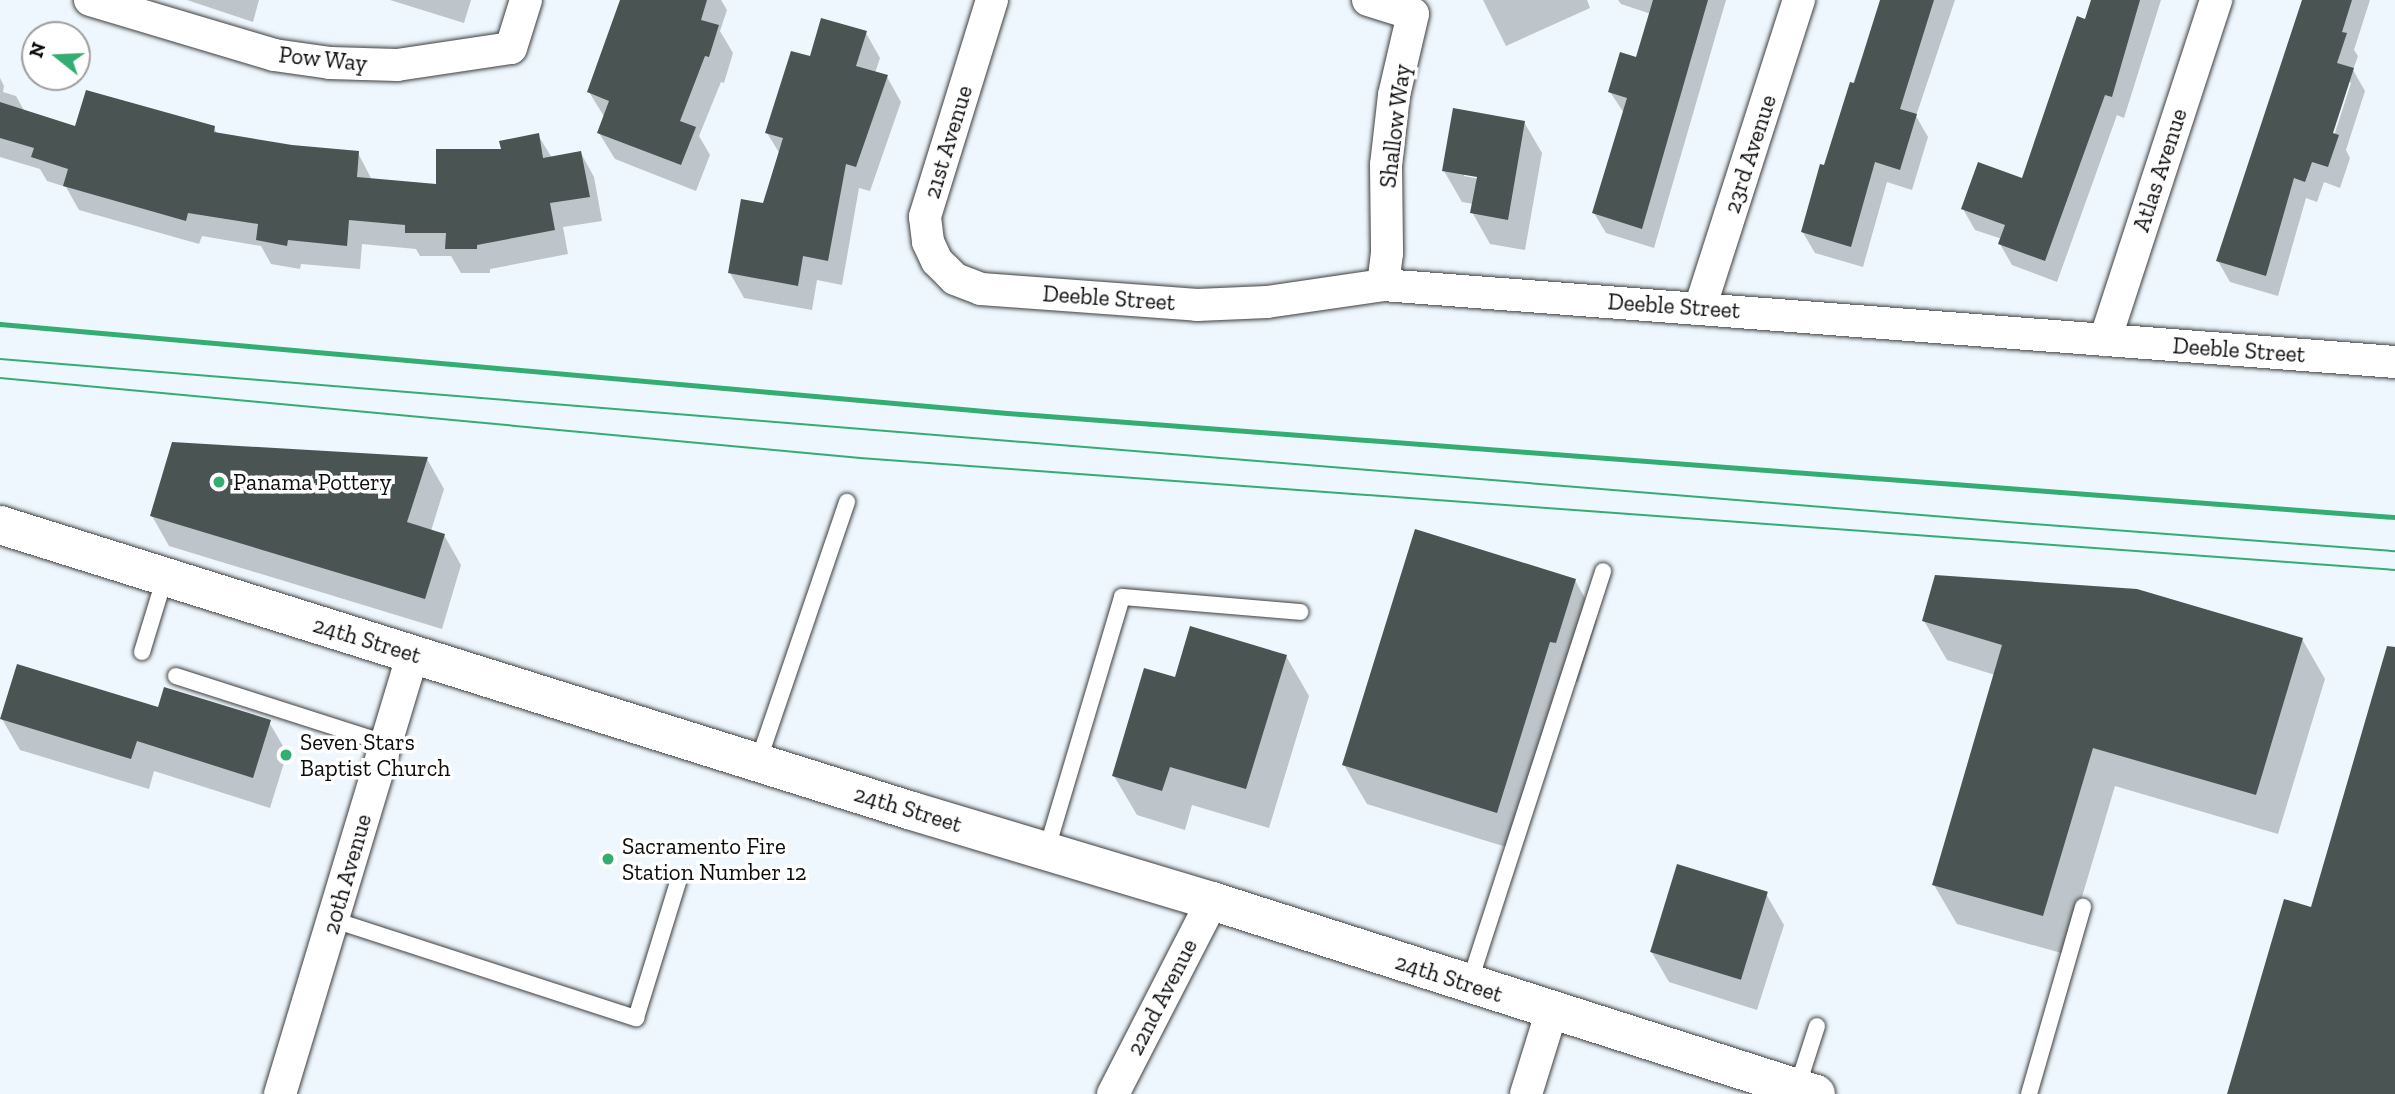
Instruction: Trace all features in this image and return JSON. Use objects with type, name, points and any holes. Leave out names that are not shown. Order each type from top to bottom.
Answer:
[{"type":"street","name":"Pow Way","points":[[90,0],[274,55],[330,63],[397,65],[511,48],[526,0]]},
{"type":"street","name":"21st Avenue","points":[[955,279],[937,261],[928,242],[925,217],[992,0]]},
{"type":"street","name":"Shallow Way","points":[[1368,0],[1413,14],[1394,95],[1386,165],[1387,253],[1383,285]]},
{"type":"street","name":"23rd Avenue","points":[[1700,308],[1799,0]]},
{"type":"street","name":"Atlas Avenue","points":[[2105,340],[2216,0]]},
{"type":"street","name":"Deeble Street","points":[[955,279],[981,289],[1197,304],[1267,302],[1383,285],[2395,362]]},
{"type":"street","name":"24th Street","points":[[0,524],[1046,852],[1212,901],[1807,1091]]},
{"type":"street","name":"20th Avenue","points":[[280,1094],[413,654]]},
{"type":"street","name":"22nd Avenue","points":[[1113,1094],[1212,901]]},
{"type":"street","points":[[1526,1094],[1552,1010]]},
{"type":"lane","points":[[758,762],[847,502]]},
{"type":"lane","points":[[1469,984],[1603,571]]},
{"type":"lane","points":[[142,652],[165,576]]},
{"type":"lane","points":[[1046,852],[1122,597],[1300,612]]},
{"type":"lane","points":[[176,676],[385,743]]},
{"type":"lane","points":[[334,920],[636,1018],[679,879]]},
{"type":"lane","points":[[2029,1094],[2083,907]]},
{"type":"lane","points":[[1807,1091],[1816,1026]]},
{"type":"building","points":[[620,0],[707,0],[701,20],[719,25],[709,57],[705,56],[680,121],[696,127],[681,165],[597,133],[609,101],[587,92]]},
{"type":"building","points":[[1653,0],[1708,0],[1642,229],[1592,213],[1627,98],[1608,92],[1620,52],[1636,57]]},
{"type":"building","points":[[1880,0],[1934,0],[1900,109],[1917,114],[1900,170],[1875,162],[1851,247],[1801,232],[1820,164],[1824,165],[1850,82],[1854,83]]},
{"type":"building","points":[[2091,0],[2140,0],[2112,97],[2105,95],[2045,261],[1998,244],[2005,225],[1961,209],[1978,162],[2022,178],[2077,16],[2085,19]]},
{"type":"building","points":[[2302,0],[2352,0],[2342,32],[2347,33],[2337,63],[2354,68],[2333,133],[2339,135],[2328,167],[2312,162],[2305,182],[2294,178],[2266,276],[2216,261]]},
{"type":"building","points":[[821,18],[867,31],[856,66],[888,75],[856,167],[846,164],[828,261],[803,256],[798,286],[728,273],[741,199],[763,203],[783,138],[765,133],[791,51],[810,56]]},
{"type":"building","points":[[86,91],[90,91],[215,126],[214,132],[292,145],[359,151],[357,177],[436,184],[436,149],[501,149],[499,141],[539,133],[543,158],[581,151],[590,197],[550,203],[555,230],[477,245],[477,249],[445,249],[446,233],[405,233],[405,225],[349,220],[347,246],[288,240],[287,246],[256,240],[258,224],[188,213],[186,221],[63,186],[68,169],[31,157],[34,148],[0,138],[0,102],[75,126]]},
{"type":"building","points":[[1453,108],[1525,121],[1508,220],[1470,213],[1477,177],[1442,171]]},
{"type":"building","points":[[172,442],[428,457],[407,522],[445,534],[425,599],[150,516]]},
{"type":"building","points":[[1415,529],[1576,579],[1556,643],[1550,642],[1497,813],[1342,765]]},
{"type":"building","points":[[1935,575],[2137,589],[2303,638],[2256,795],[2093,748],[2043,916],[1932,885],[2002,645],[1922,621]]},
{"type":"building","points":[[1190,626],[1287,655],[1246,789],[1170,767],[1162,791],[1112,776],[1144,668],[1175,677]]},
{"type":"building","points":[[2387,646],[2395,647],[2395,1094],[2227,1094],[2284,899],[2311,907]]},
{"type":"building","points":[[17,664],[158,707],[164,687],[271,720],[253,778],[137,741],[131,759],[0,719]]},
{"type":"building","points":[[1677,864],[1768,892],[1741,980],[1650,952]]},
{"type":"tram line","points":[[0,359],[2395,551]]},
{"type":"tram line","points":[[0,378],[860,458],[2395,570]]},
{"type":"railway","points":[[0,324],[1007,413],[2395,517]]},
{"type":"place","name":"Panama Pottery","points":[[219,482]]},
{"type":"place","name":"Seven Stars Baptist Church","points":[[286,755]]},
{"type":"place","name":"Sacramento Fire Station Number 12","points":[[608,859]]}]
